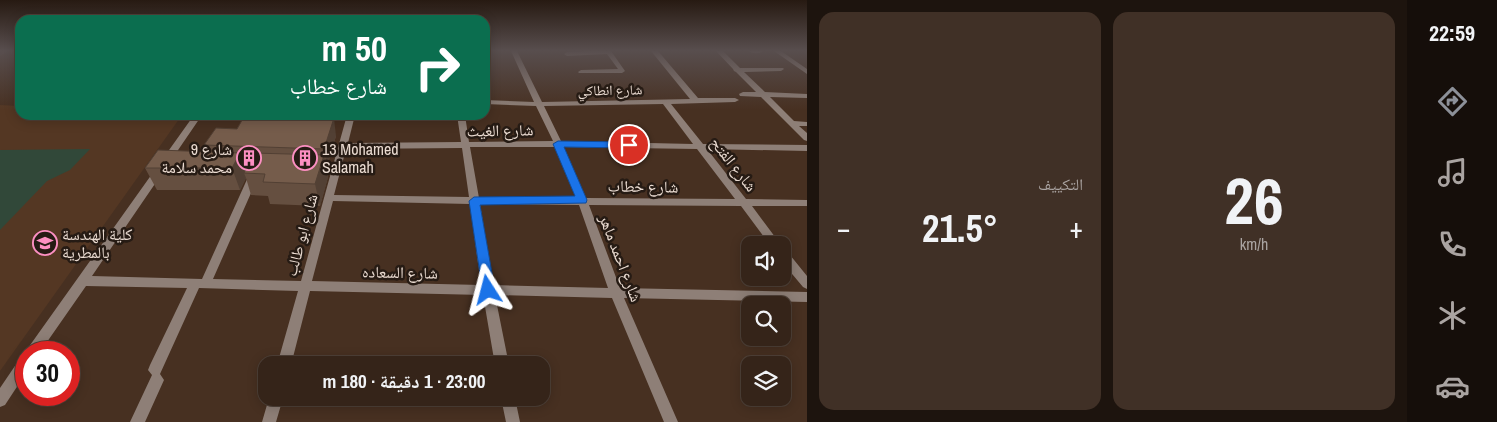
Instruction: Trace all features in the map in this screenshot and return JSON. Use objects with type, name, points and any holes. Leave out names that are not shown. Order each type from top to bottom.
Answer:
[{"type":"street","name":"شارع احمد ماهر","points":[[523,71],[582,200],[616,293],[671,422]]},
{"type":"street","points":[[581,72],[622,71]]},
{"type":"street","points":[[671,71],[696,101]]},
{"type":"street","points":[[737,71],[807,138]]},
{"type":"street","points":[[743,94],[807,96]]},
{"type":"street","name":"شارع انطاكي","points":[[490,102],[539,104],[735,100]]},
{"type":"street","name":"شارع الفتح","points":[[666,102],[769,236]]},
{"type":"street","points":[[41,341],[166,167],[195,120]]},
{"type":"street","name":"شارع ابو طالب","points":[[286,356],[329,198],[331,171],[343,146],[350,120]]},
{"type":"street","points":[[462,120],[488,290],[500,356]]},
{"type":"street","points":[[792,123],[807,124]]},
{"type":"street","name":"شارع الغيث","points":[[343,146],[558,144],[807,148]]},
{"type":"street","points":[[137,422],[156,375],[256,170]]},
{"type":"street","name":"شارع خطاب","points":[[329,198],[807,203]]},
{"type":"street","points":[[791,264],[807,284]]},
{"type":"street","name":"شارع السعاده","points":[[82,281],[807,297]]},
{"type":"street","points":[[0,400],[15,378]]},
{"type":"street","points":[[269,422],[274,406]]},
{"type":"street","points":[[510,406],[513,422]]},
{"type":"shaded area","name":"كلية الهندسة بالمطرية","points":[[0,105],[15,106],[15,120],[178,120],[21,341],[15,341],[15,350],[0,371]]},
{"type":"green space","points":[[90,149],[70,170],[47,181],[0,230],[0,150]]},
{"type":"building","points":[[242,120],[333,120],[324,149],[204,145],[216,128],[237,129]]},
{"type":"building","points":[[158,150],[240,153],[232,168],[145,168]]},
{"type":"building","points":[[253,153],[324,155],[315,184],[263,182],[265,174],[244,173]]},
{"type":"place","name":"9 شارع محمد سلامة","points":[[249,158]]},
{"type":"place","name":"13 Mohamed Salamah","points":[[305,158]]},
{"type":"place","name":"كلية الهندسة بالمطرية","points":[[45,243]]},
{"type":"route","points":[[488,290],[474,201],[582,200],[558,144],[629,145]]}]
